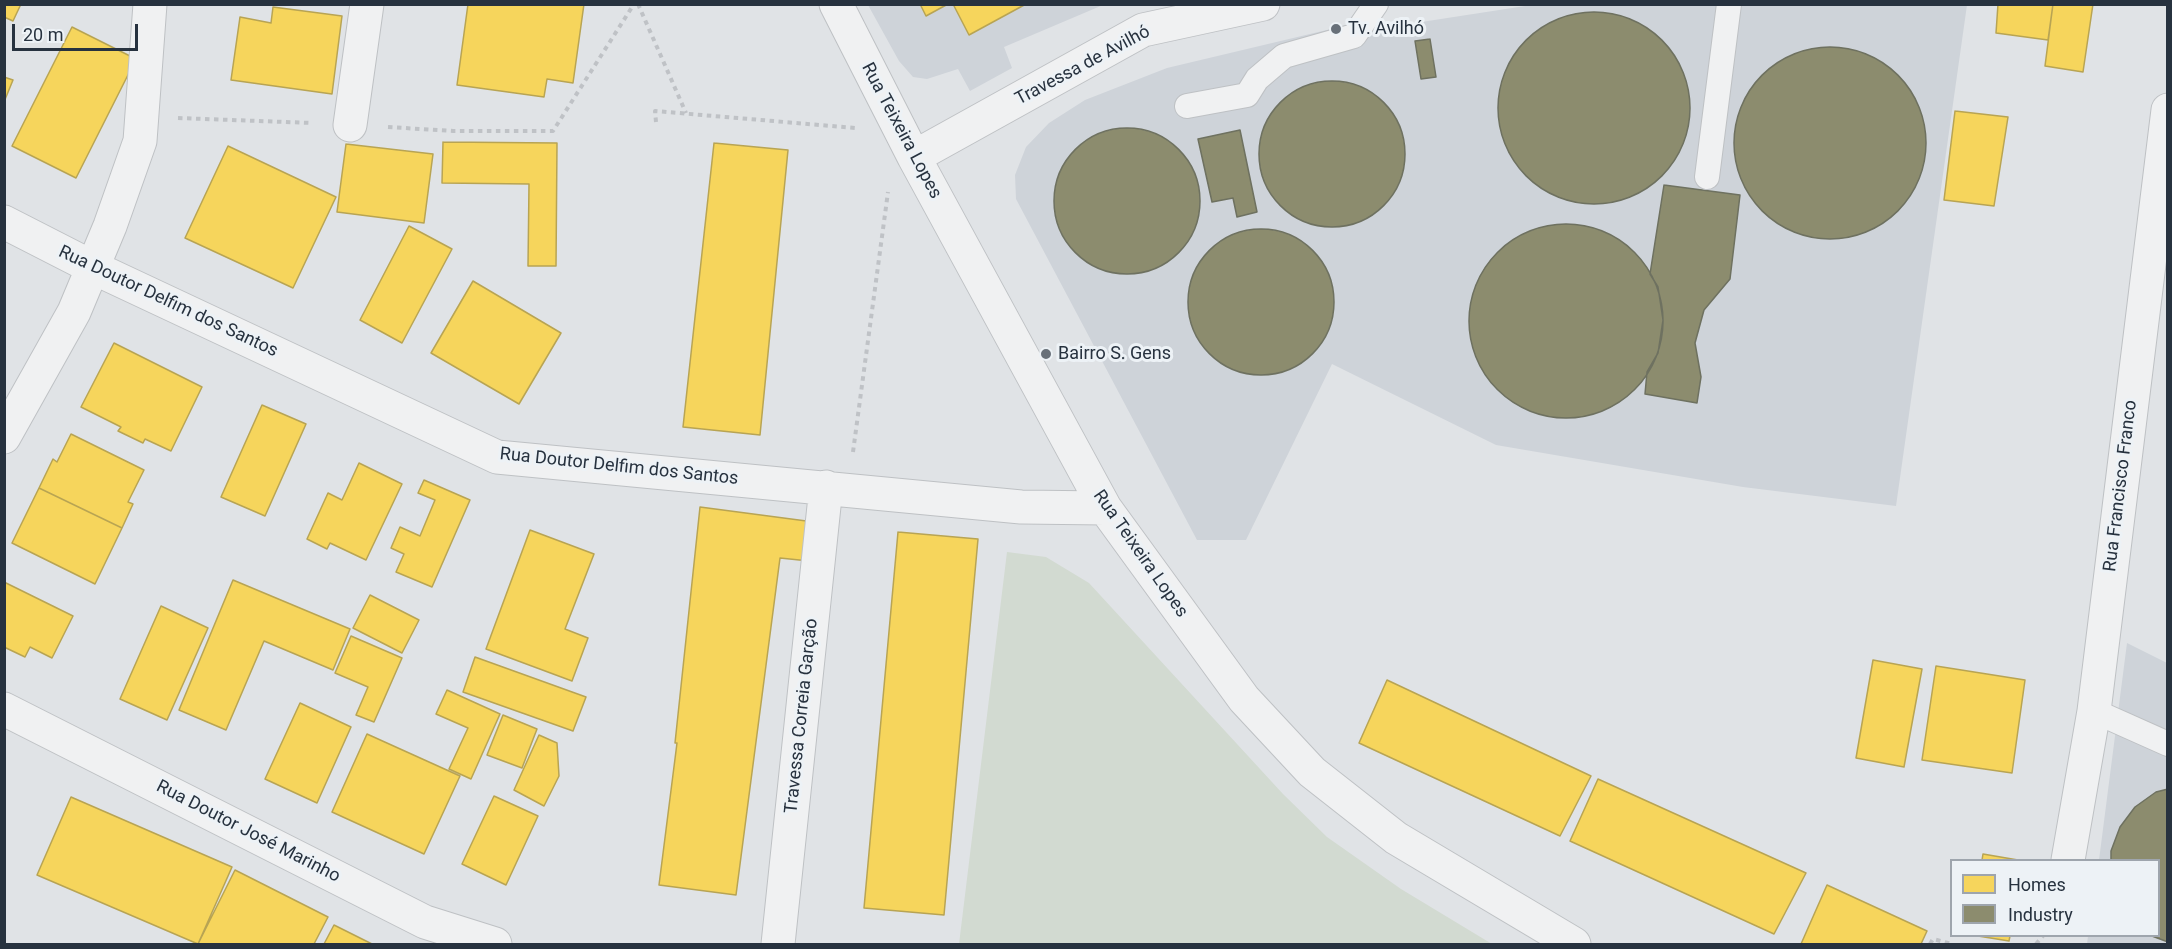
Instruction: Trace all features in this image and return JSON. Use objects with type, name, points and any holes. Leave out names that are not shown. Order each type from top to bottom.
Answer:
[{"type":"street","points":[[4,437],[74,312],[110,226],[140,141],[150,4]]},
{"type":"street","points":[[350,125],[367,4]]},
{"type":"street","name":"Rua Teixeira Lopes","points":[[836,4],[907,145],[1105,508],[1244,699],[1312,772],[1396,838],[1574,945]]},
{"type":"street","name":"Travessa de Avilhó","points":[[907,145],[1143,30],[1263,4]]},
{"type":"street","name":"Rua Francisco Franco","points":[[2068,859],[2094,711],[2168,110]]},
{"type":"street","name":"Rua Doutor Delfim dos Santos","points":[[4,222],[92,267],[497,457],[1021,507],[1105,508]]},
{"type":"street","name":"Travessa Correia Garção","points":[[778,945],[837,488]]},
{"type":"street","name":"Rua Doutor José Marinho","points":[[4,709],[431,936],[495,945]]},
{"type":"lane","points":[[1187,106],[1247,94],[1257,79],[1284,56],[1354,36],[1376,4]]},
{"type":"lane","points":[[1707,177],[1729,4]]},
{"type":"lane","points":[[2094,711],[2168,744]]},
{"type":"path","points":[[142,120],[199,117],[453,131],[553,131],[636,4]]},
{"type":"path","points":[[636,4],[686,113]]},
{"type":"path","points":[[656,122],[655,111],[686,113],[907,145]]},
{"type":"path","points":[[837,488],[889,186]]},
{"type":"path","points":[[1930,945],[1933,939],[1952,945]]},
{"type":"shaded area","points":[[1538,4],[1967,5],[1896,506],[1743,487],[1496,445],[1332,364],[1246,540],[1197,540],[1016,199],[1015,175],[1026,147],[1049,123],[1085,100],[1167,68],[1352,24],[1402,25]]},
{"type":"shaded area","points":[[868,5],[1103,5],[1004,47],[1012,68],[970,91],[958,69],[927,79],[913,77],[899,61]]},
{"type":"shaded area","points":[[1007,552],[1046,557],[1089,583],[1283,794],[1327,837],[1401,889],[1492,944],[959,944]]},
{"type":"shaded area","points":[[2127,643],[2167,663],[2167,944],[2087,944],[2088,937],[2160,937],[2160,859],[2099,859]]},
{"type":"building: Homes","points":[[4,4],[21,4],[13,21],[4,17]]},
{"type":"building: Homes","points":[[468,4],[584,4],[573,83],[547,79],[544,97],[457,85]]},
{"type":"building: Homes","points":[[920,4],[948,4],[926,16]]},
{"type":"building: Homes","points":[[953,4],[1026,4],[969,35]]},
{"type":"building: Homes","points":[[1998,4],[2053,4],[2048,40],[1996,33]]},
{"type":"building: Homes","points":[[2053,4],[2093,4],[2083,72],[2045,66]]},
{"type":"building: Homes","points":[[273,7],[342,16],[332,94],[231,80],[240,17],[271,23]]},
{"type":"building: Homes","points":[[72,27],[136,59],[76,178],[12,146]]},
{"type":"building: Homes","points":[[4,77],[13,80],[4,102]]},
{"type":"building: Homes","points":[[1955,111],[2008,117],[1994,206],[1944,200]]},
{"type":"building: Homes","points":[[443,142],[557,143],[556,266],[528,266],[529,184],[442,183]]},
{"type":"building: Homes","points":[[714,143],[788,150],[760,435],[683,427]]},
{"type":"building: Homes","points":[[346,144],[433,154],[424,223],[337,212]]},
{"type":"building: Homes","points":[[228,146],[336,197],[293,288],[185,238]]},
{"type":"building: Homes","points":[[409,226],[452,249],[402,343],[360,320]]},
{"type":"building: Homes","points":[[473,281],[561,333],[519,404],[431,353]]},
{"type":"building: Homes","points":[[114,343],[202,387],[171,451],[145,439],[143,443],[118,431],[121,427],[81,407]]},
{"type":"building: Homes","points":[[262,405],[306,424],[265,516],[221,497]]},
{"type":"building: Homes","points":[[71,434],[144,470],[128,502],[133,504],[122,528],[39,488],[53,459],[57,462]]},
{"type":"building: Homes","points":[[359,463],[402,484],[366,560],[330,543],[327,549],[307,539],[328,493],[342,500]]},
{"type":"building: Homes","points":[[424,480],[470,500],[432,587],[396,572],[404,554],[391,548],[400,527],[420,536],[435,500],[418,493]]},
{"type":"building: Homes","points":[[39,488],[122,528],[95,584],[12,543]]},
{"type":"building: Homes","points":[[700,507],[814,522],[809,561],[780,558],[736,895],[659,885],[677,743],[675,743]]},
{"type":"building: Homes","points":[[530,530],[594,554],[565,629],[588,638],[572,681],[486,649]]},
{"type":"building: Homes","points":[[898,532],[978,539],[944,915],[864,908]]},
{"type":"building: Homes","points":[[233,580],[350,629],[333,670],[264,641],[226,730],[179,710]]},
{"type":"building: Homes","points":[[4,582],[73,616],[52,658],[30,647],[25,657],[4,647]]},
{"type":"building: Homes","points":[[370,595],[419,620],[402,653],[353,628]]},
{"type":"building: Homes","points":[[161,606],[208,628],[167,720],[120,699]]},
{"type":"building: Homes","points":[[351,636],[402,658],[374,722],[356,715],[368,687],[335,673]]},
{"type":"building: Homes","points":[[475,657],[586,697],[573,731],[463,692]]},
{"type":"building: Homes","points":[[1873,660],[1922,669],[1904,767],[1856,758]]},
{"type":"building: Homes","points":[[1936,666],[2025,680],[2012,773],[1922,760]]},
{"type":"building: Homes","points":[[1387,680],[1591,776],[1560,836],[1359,743]]},
{"type":"building: Homes","points":[[447,690],[500,714],[471,779],[449,769],[468,728],[436,714]]},
{"type":"building: Homes","points":[[300,703],[351,727],[317,803],[265,779]]},
{"type":"building: Homes","points":[[503,715],[537,729],[522,768],[487,755]]},
{"type":"building: Homes","points":[[367,734],[460,776],[424,854],[332,812]]},
{"type":"building: Homes","points":[[539,735],[557,743],[559,776],[544,806],[514,790]]},
{"type":"building: Homes","points":[[1598,779],[1806,873],[1774,934],[1570,841]]},
{"type":"building: Homes","points":[[494,796],[538,816],[506,885],[462,864]]},
{"type":"building: Homes","points":[[71,797],[232,867],[198,944],[37,875]]},
{"type":"building: Homes","points":[[1983,854],[2012,859],[1982,859]]},
{"type":"building: Homes","points":[[235,870],[328,917],[314,944],[198,944]]},
{"type":"building: Homes","points":[[1827,885],[1927,931],[1921,944],[1801,944]]},
{"type":"building: Homes","points":[[334,925],[372,944],[324,944]]},
{"type":"building: Homes","points":[[1984,937],[2010,937],[2009,941]]},
{"type":"building: Industry","points":[[1603,12],[1613,13],[1639,23],[1655,33],[1669,47],[1683,71],[1689,89],[1689,127],[1683,145],[1669,169],[1655,183],[1631,197],[1613,203],[1585,204],[1575,203],[1549,193],[1533,183],[1519,169],[1505,145],[1499,127],[1498,99],[1499,89],[1509,63],[1519,47],[1533,33],[1557,19],[1575,13]]},
{"type":"building: Industry","points":[[1430,39],[1436,77],[1421,79],[1415,41]]},
{"type":"building: Industry","points":[[1839,47],[1849,48],[1875,58],[1891,68],[1905,82],[1919,106],[1925,124],[1925,162],[1919,180],[1905,204],[1891,218],[1867,232],[1849,238],[1821,239],[1811,238],[1785,228],[1769,218],[1755,204],[1741,180],[1735,162],[1734,134],[1735,124],[1745,98],[1755,82],[1769,68],[1793,54],[1811,48]]},
{"type":"building: Industry","points":[[1332,81],[1360,87],[1383,103],[1399,126],[1405,154],[1399,182],[1383,205],[1360,221],[1332,227],[1304,221],[1281,205],[1265,182],[1259,154],[1265,126],[1281,103],[1304,87]]},
{"type":"building: Industry","points":[[1127,128],[1155,134],[1178,150],[1194,173],[1200,201],[1194,229],[1178,252],[1155,268],[1127,274],[1099,268],[1076,252],[1060,229],[1054,201],[1060,173],[1076,150],[1099,134]]},
{"type":"building: Industry","points":[[1240,130],[1257,212],[1237,217],[1233,198],[1212,202],[1198,139]]},
{"type":"building: Industry","points":[[1664,185],[1740,195],[1730,279],[1704,310],[1695,343],[1701,377],[1697,403],[1645,394],[1647,372],[1658,353],[1663,320],[1658,287],[1650,274]]},
{"type":"building: Industry","points":[[1566,224],[1585,226],[1603,232],[1627,246],[1641,260],[1655,284],[1661,302],[1663,321],[1661,340],[1655,358],[1641,382],[1627,396],[1603,410],[1585,416],[1566,418],[1547,416],[1529,410],[1505,396],[1491,382],[1477,358],[1471,340],[1469,321],[1471,302],[1477,284],[1491,260],[1505,246],[1529,232],[1547,226]]},
{"type":"building: Industry","points":[[1261,229],[1289,235],[1312,251],[1328,274],[1334,302],[1328,330],[1312,353],[1289,369],[1261,375],[1233,369],[1210,353],[1194,330],[1188,302],[1194,274],[1210,251],[1233,235]]},
{"type":"building: Industry","points":[[2168,789],[2168,942],[2155,937],[2160,937],[2160,859],[2111,859],[2111,851],[2120,827],[2135,807],[2156,792]]},
{"type":"place","name":"Tv. Avilhó","points":[[1336,29]]},
{"type":"place","name":"Bairro S. Gens","points":[[1046,354]]}]
